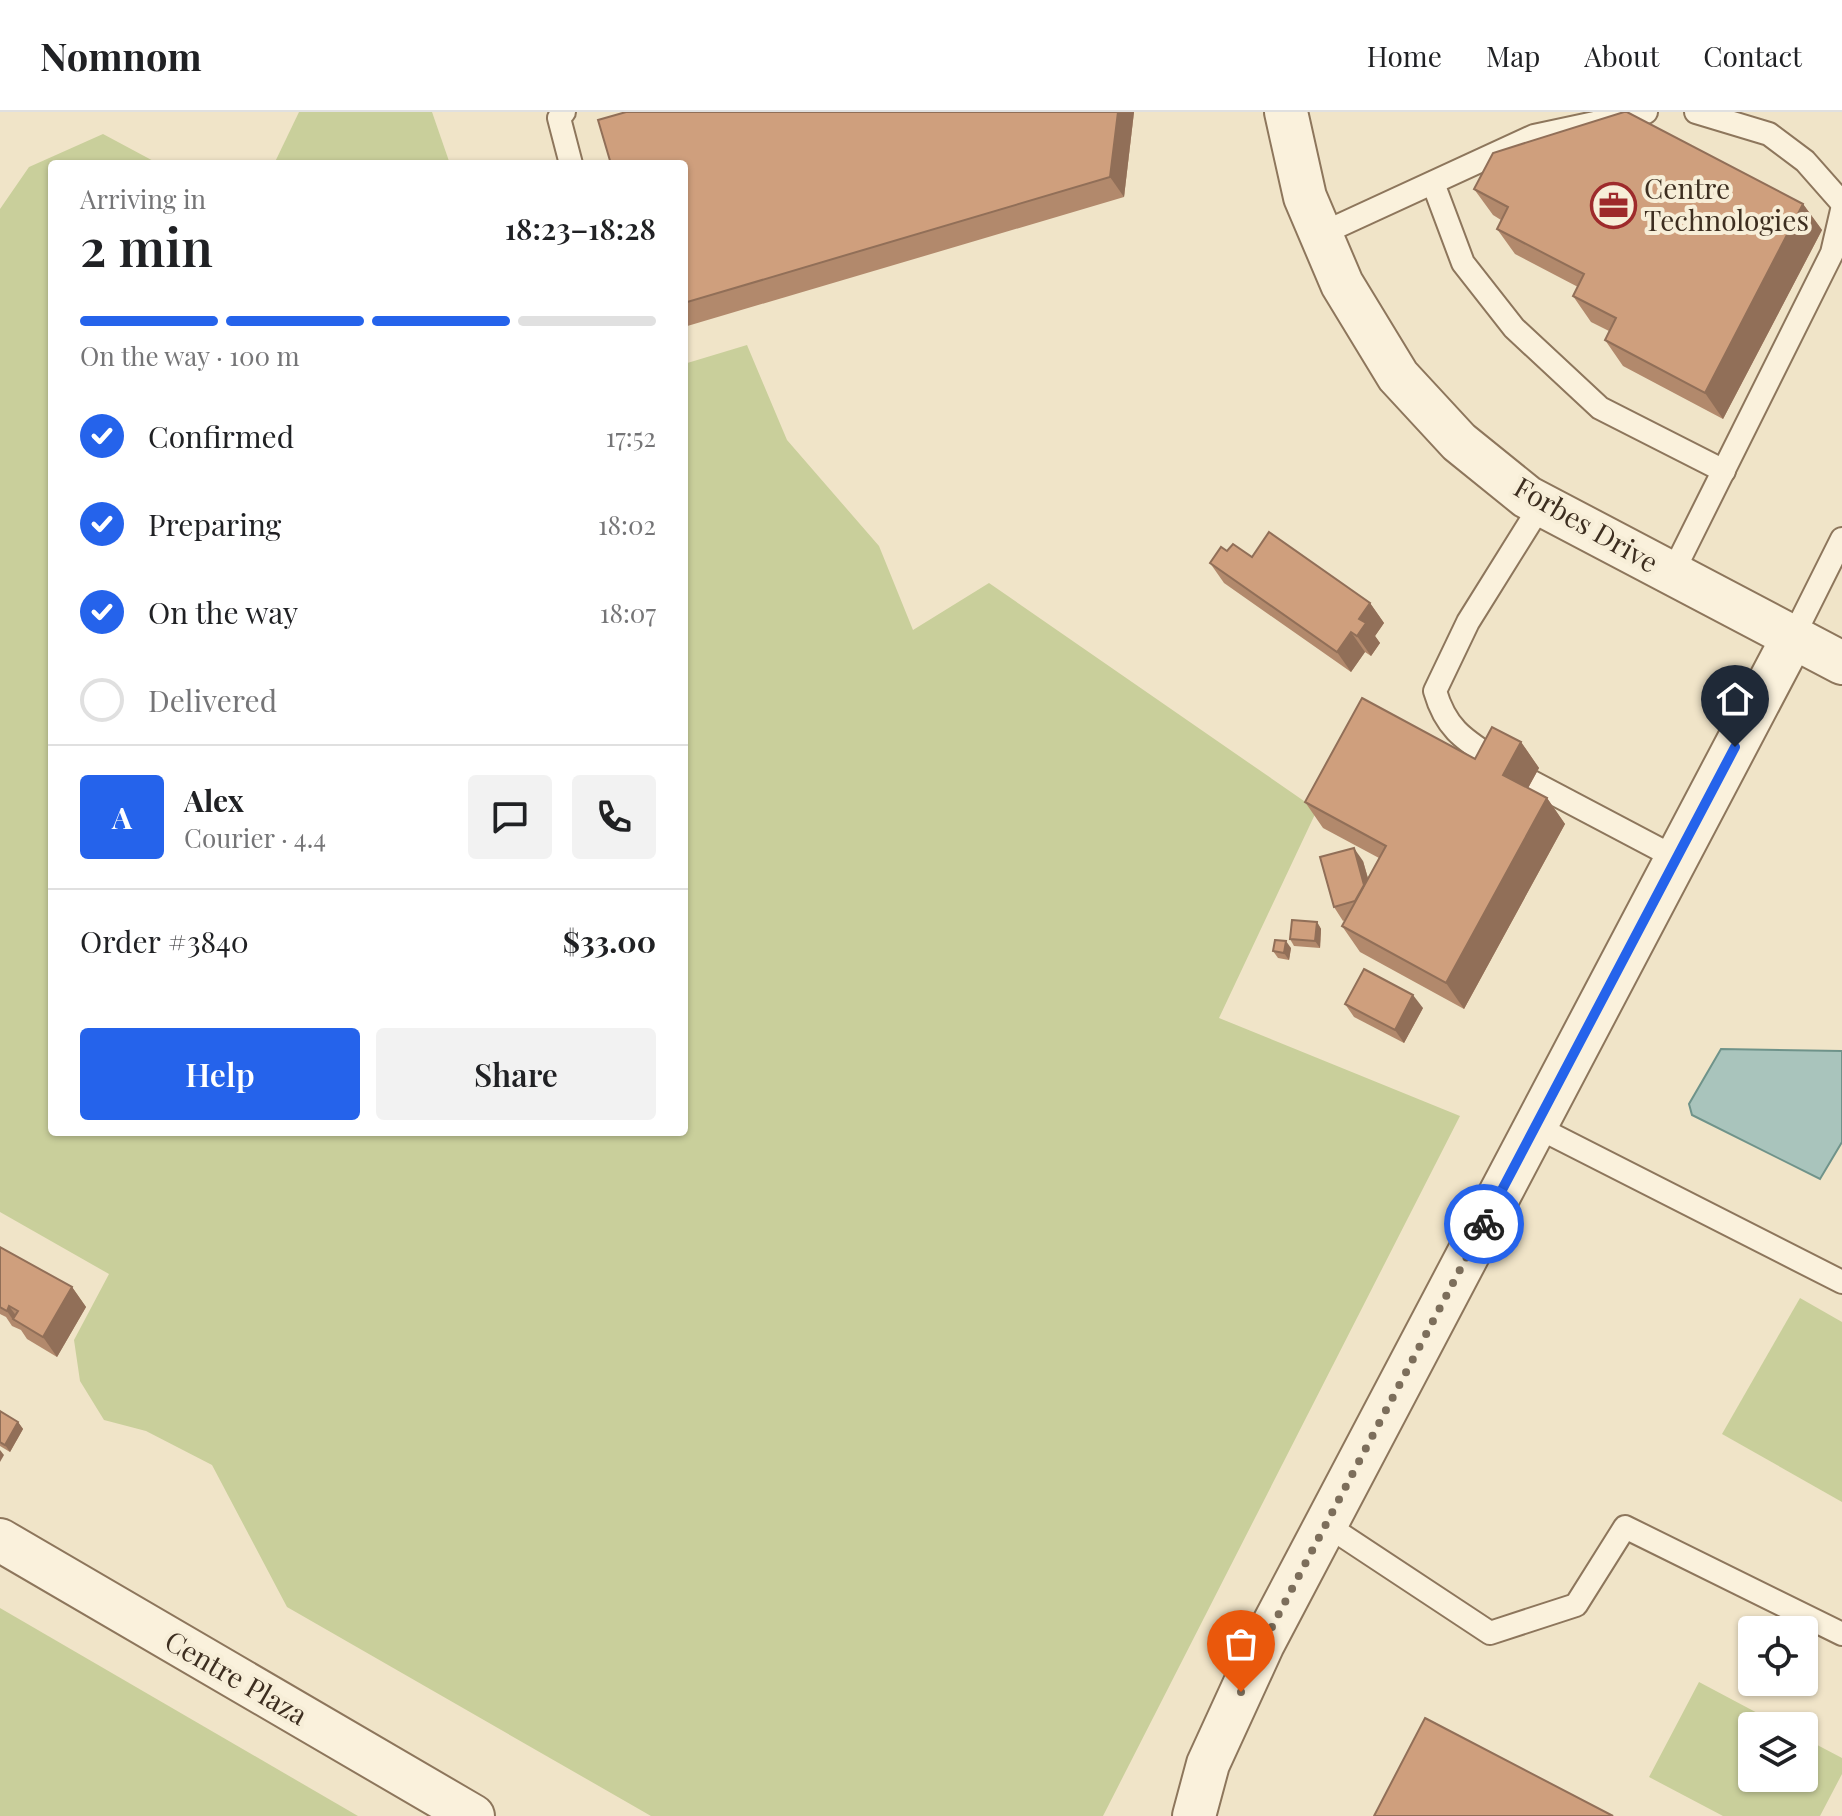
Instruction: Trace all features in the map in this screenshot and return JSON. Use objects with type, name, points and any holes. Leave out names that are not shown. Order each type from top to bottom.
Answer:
[{"type":"street","name":"Forbes Drive","points":[[1286,112],[1305,197],[1342,284],[1398,376],[1459,442],[1527,497],[1842,663]]},
{"type":"street","points":[[1194,1816],[1208,1764],[1250,1671],[1793,637]]},
{"type":"street","name":"Centre Plaza","points":[[0,1540],[473,1816]]},
{"type":"lane","points":[[564,112],[559,118],[570,160]]},
{"type":"lane","points":[[1321,234],[1534,136],[1646,112]]},
{"type":"lane","points":[[1696,112],[1769,134],[1805,161],[1842,203]]},
{"type":"lane","points":[[1433,183],[1463,263],[1514,328],[1600,408],[1724,471]]},
{"type":"lane","points":[[1672,574],[1832,253],[1842,210]]},
{"type":"lane","points":[[1504,765],[1470,743],[1447,723],[1435,691],[1468,622],[1541,505]]},
{"type":"lane","points":[[1793,637],[1842,539]]},
{"type":"lane","points":[[1532,782],[1676,858]]},
{"type":"lane","points":[[1535,1126],[1842,1282]]},
{"type":"lane","points":[[1325,1524],[1490,1633],[1576,1605],[1625,1527],[1842,1634]]},
{"type":"green space","points":[[299,112],[432,112],[449,160],[276,160]]},
{"type":"green space","points":[[103,134],[152,160],[48,160],[48,1136],[688,1136],[688,363],[747,345],[787,440],[879,546],[913,630],[989,583],[1317,810],[1219,1018],[1460,1116],[1103,1816],[651,1816],[287,1607],[212,1465],[146,1431],[104,1420],[80,1381],[74,1340],[109,1274],[0,1212],[0,209],[29,167]]},
{"type":"green space","points":[[1800,1298],[1842,1322],[1842,1502],[1722,1434]]},
{"type":"green space","points":[[0,1608],[358,1816],[0,1816]]},
{"type":"green space","points":[[1699,1682],[1756,1712],[1738,1712],[1738,1792],[1818,1792],[1818,1745],[1842,1758],[1842,1774],[1820,1816],[1723,1816],[1649,1777]]},
{"type":"water","points":[[1721,1049],[1842,1051],[1842,1142],[1820,1179],[1692,1115],[1689,1104]]},
{"type":"building","points":[[626,112],[1118,112],[1110,177],[688,302],[688,160],[610,160],[598,120]]},
{"type":"building","points":[[1624,112],[1803,204],[1705,393],[1605,340],[1616,318],[1573,296],[1584,274],[1497,229],[1508,207],[1474,189],[1493,153]]},
{"type":"building","points":[[1269,532],[1370,603],[1359,619],[1366,623],[1357,636],[1351,632],[1337,652],[1210,563],[1221,547],[1227,551],[1233,544],[1252,557]]},
{"type":"building","points":[[1362,698],[1475,759],[1492,727],[1521,742],[1503,775],[1547,798],[1446,983],[1342,926],[1386,846],[1305,802]]},
{"type":"building","points":[[1354,848],[1364,885],[1355,901],[1334,907],[1320,857]]},
{"type":"building","points":[[1292,920],[1317,922],[1315,941],[1290,939]]},
{"type":"building","points":[[1275,940],[1286,941],[1284,953],[1273,951]]},
{"type":"building","points":[[1364,969],[1413,995],[1395,1030],[1345,1004]]},
{"type":"building","points":[[0,1247],[72,1287],[43,1337],[13,1319],[18,1311],[9,1306],[7,1311],[0,1307]]},
{"type":"building","points":[[0,1411],[18,1422],[5,1445],[0,1442]]},
{"type":"building","points":[[1425,1718],[1613,1816],[1374,1816]]},
{"type":"way so far","points":[[1241,1692],[1263,1644],[1484,1224]]},
{"type":"place","name":"Centre Technologies","points":[[1613,205]]},
{"type":"route","points":[[1484,1224],[1735,747]]}]
